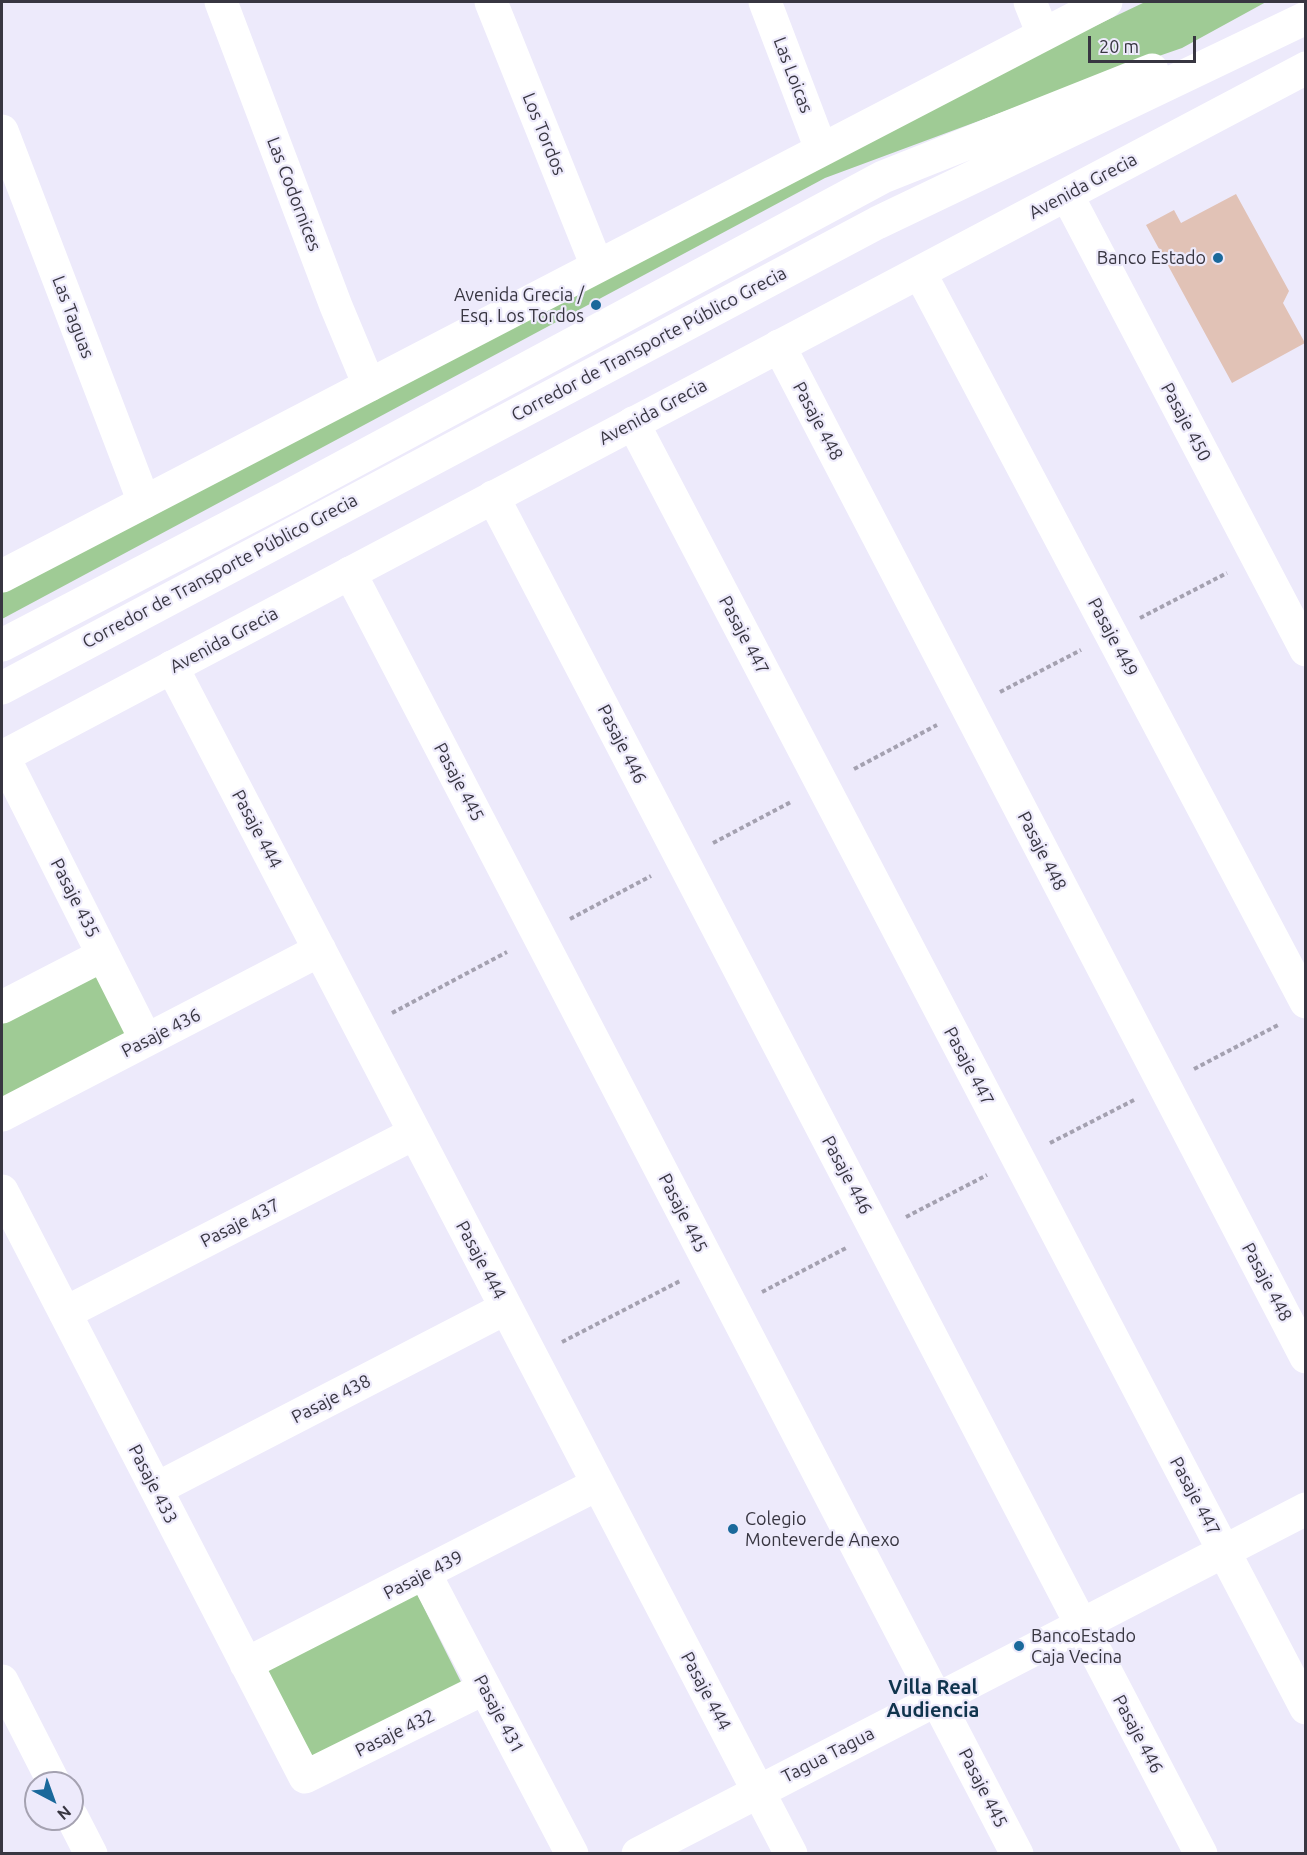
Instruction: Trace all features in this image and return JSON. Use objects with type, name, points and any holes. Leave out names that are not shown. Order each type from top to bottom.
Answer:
[{"type":"street","name":"Las Codornices","points":[[221,2],[336,306],[369,385]]},
{"type":"street","name":"Los Tordos","points":[[491,2],[597,266]]},
{"type":"street","name":"Las Loicas","points":[[765,2],[821,150]]},
{"type":"street","points":[[1030,2],[1043,34]]},
{"type":"street","points":[[2,576],[1106,2]]},
{"type":"street","name":"Corredor de Transporte Público Grecia","points":[[2,645],[289,496],[883,177],[1171,63],[1287,2]]},
{"type":"street","name":"Corredor de Transporte Público Grecia","points":[[2,688],[877,223],[1305,18]]},
{"type":"street","name":"Avenida Grecia","points":[[2,757],[1305,68]]},
{"type":"street","name":"Las Taguas","points":[[2,131],[144,502]]},
{"type":"street","name":"Pasaje 450","points":[[1067,195],[1305,650]]},
{"type":"street","name":"Pasaje 449","points":[[920,273],[1305,1002]]},
{"type":"street","name":"Pasaje 448","points":[[779,346],[1305,1357]]},
{"type":"street","name":"Pasaje 447","points":[[633,423],[1305,1708]]},
{"type":"street","name":"Pasaje 446","points":[[493,497],[1201,1854]]},
{"type":"street","name":"Pasaje 445","points":[[350,573],[1017,1854]]},
{"type":"street","name":"Pasaje 444","points":[[172,667],[791,1854]]},
{"type":"street","name":"Pasaje 435","points":[[2,757],[146,1040]]},
{"type":"street","name":"Pasaje 436","points":[[2,1115],[320,950]]},
{"type":"street","points":[[2,1007],[103,954]]},
{"type":"street","name":"Pasaje 437","points":[[65,1313],[415,1133]]},
{"type":"street","name":"Pasaje 433","points":[[2,1191],[305,1777]]},
{"type":"street","name":"Pasaje 438","points":[[156,1489],[506,1308]]},
{"type":"street","name":"Pasaje 439","points":[[246,1664],[598,1484]]},
{"type":"street","name":"Tagua Tagua","points":[[638,1854],[1305,1509]]},
{"type":"street","name":"Pasaje 431","points":[[425,1574],[572,1854]]},
{"type":"street","name":"Pasaje 432","points":[[305,1777],[485,1688]]},
{"type":"street","points":[[4,1692],[47,1771]]},
{"type":"street","points":[[79,1831],[91,1854]]},
{"type":"path","points":[[532,1357],[710,1265]]},
{"type":"green space","points":[[1145,2],[1266,2],[1182,48],[825,178],[2,619],[2,589],[824,155]]},
{"type":"green space","points":[[97,967],[133,1036],[2,1103],[2,1015]]},
{"type":"green space","points":[[417,1594],[463,1686],[312,1760],[266,1668]]},
{"type":"building","name":"Banco Estado","points":[[1236,194],[1289,291],[1283,303],[1305,343],[1232,383],[1146,225],[1174,210],[1181,223]]},
{"type":"place","name":"Banco Estado","points":[[1218,258]]},
{"type":"place","name":"Avenida Grecia / Esq. Los Tordos","points":[[596,305]]},
{"type":"place","name":"Colegio Monteverde Anexo","points":[[733,1529]]},
{"type":"place","name":"BancoEstado Caja Vecina","points":[[1019,1646]]},
{"type":"district","name":"Villa Real Audiencia","points":[[933,1698]]}]
